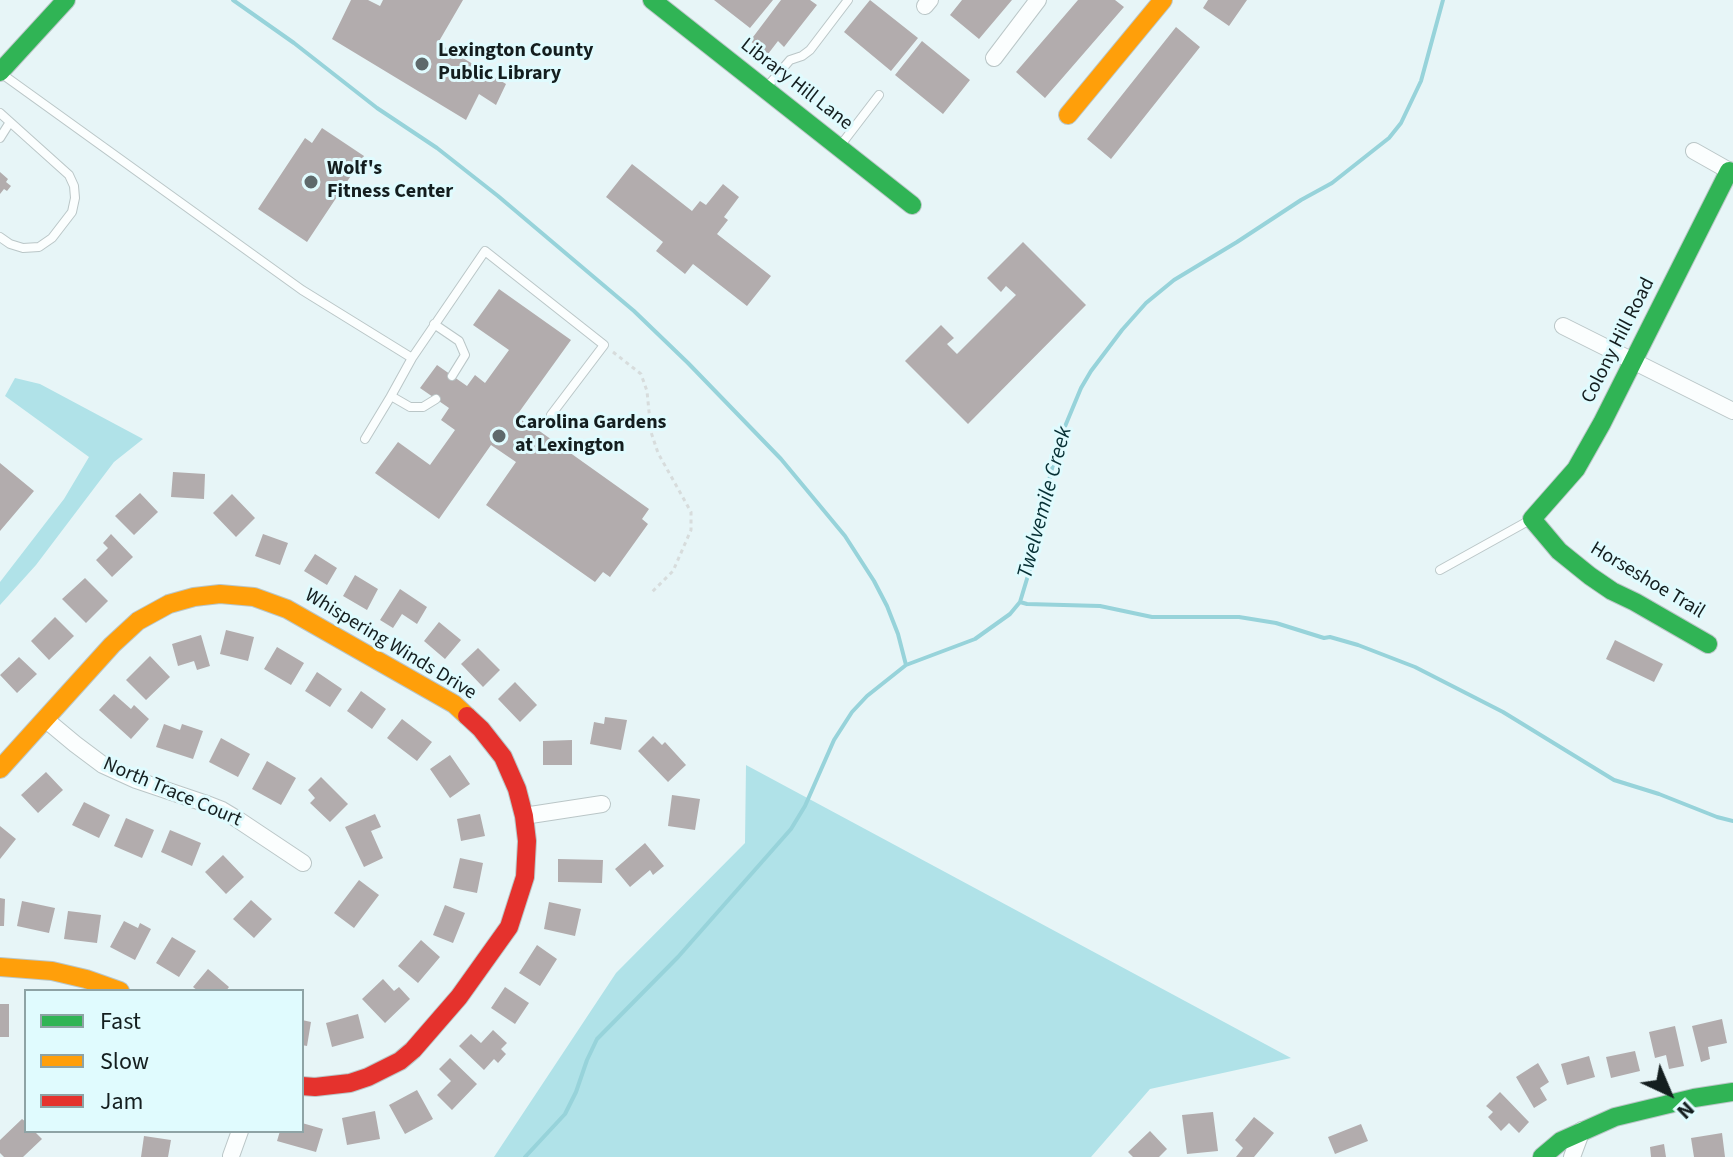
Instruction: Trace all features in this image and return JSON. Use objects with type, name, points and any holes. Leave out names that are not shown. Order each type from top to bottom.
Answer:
[{"type":"street","points":[[3,66],[66,0]]},
{"type":"street","name":"Library Hill Lane","points":[[652,0],[912,205]]},
{"type":"street","points":[[994,58],[1038,0]]},
{"type":"street","points":[[1068,115],[1163,0]]},
{"type":"street","points":[[1694,151],[1731,172]]},
{"type":"street","name":"Colony Hill Road","points":[[1532,519],[1576,469],[1731,172]]},
{"type":"street","points":[[1563,326],[1733,411]]},
{"type":"street","name":"Horseshoe Trail","points":[[1532,519],[1559,551],[1590,576],[1708,644]]},
{"type":"street","name":"Whispering Winds Drive","points":[[0,769],[124,632],[169,604],[220,594],[254,597],[287,609],[454,704],[481,729],[503,757],[517,789],[524,816],[527,859],[521,894],[509,927],[459,997],[413,1050],[384,1070],[350,1083],[304,1086]]},
{"type":"street","name":"North Trace Court","points":[[45,719],[103,765],[222,810],[303,863]]},
{"type":"street","points":[[524,816],[602,804]]},
{"type":"street","points":[[0,967],[52,971],[114,989]]},
{"type":"street","points":[[1542,1157],[1561,1141],[1615,1117],[1733,1092]]},
{"type":"street","points":[[1572,1157],[1582,1130]]},
{"type":"street","points":[[231,1156],[239,1133]]},
{"type":"lane","points":[[766,89],[790,60],[810,50],[848,0]]},
{"type":"lane","points":[[3,66],[302,290],[412,358]]},
{"type":"lane","points":[[839,147],[879,95]]},
{"type":"lane","points":[[0,113],[69,175],[75,198],[72,212],[52,238],[39,247],[23,248],[0,237]]},
{"type":"lane","points":[[0,138],[10,122]]},
{"type":"lane","points":[[365,439],[412,358],[485,251],[604,345],[551,415]]},
{"type":"lane","points":[[434,324],[459,341],[465,355],[452,376]]},
{"type":"lane","points":[[391,396],[410,407],[423,407],[436,399]]},
{"type":"lane","points":[[1440,570],[1532,519]]},
{"type":"path","points":[[604,345],[641,374],[647,391],[651,432],[658,453],[691,512],[691,530],[673,571],[650,594]]},
{"type":"shaded area","points":[[15,378],[40,384],[143,439],[114,462],[36,565],[0,605],[0,582],[64,499],[89,457],[5,396]]},
{"type":"shaded area","points":[[746,765],[1291,1058],[1150,1089],[1091,1157],[494,1157],[616,973],[745,843]]},
{"type":"building","name":"Lexington County Public Library","points":[[351,0],[368,0],[380,6],[383,0],[463,0],[438,43],[506,84],[496,105],[479,94],[466,120],[332,39]]},
{"type":"building","points":[[714,0],[773,0],[750,28]]},
{"type":"building","points":[[781,0],[810,0],[817,5],[784,47],[778,41],[768,54],[750,41]]},
{"type":"building","points":[[870,0],[918,38],[891,71],[844,32]]},
{"type":"building","points":[[962,0],[1012,0],[979,39],[950,15]]},
{"type":"building","points":[[1078,0],[1115,0],[1124,7],[1045,98],[1016,72]]},
{"type":"building","points":[[1208,0],[1247,0],[1229,26],[1203,8]]},
{"type":"building","points":[[1176,27],[1200,47],[1111,159],[1087,139]]},
{"type":"building","points":[[922,41],[970,80],[943,114],[895,75]]},
{"type":"building","name":"Wolf's Fitness Center","points":[[322,128],[364,156],[307,242],[258,209],[305,138],[312,143]]},
{"type":"building","points":[[632,164],[692,211],[700,201],[706,205],[723,184],[739,197],[724,217],[728,220],[717,234],[771,276],[747,306],[693,264],[685,274],[656,251],[663,242],[606,197]]},
{"type":"building","points":[[0,172],[11,186],[0,194]]},
{"type":"building","points":[[1023,242],[1086,305],[968,424],[905,361],[941,325],[954,338],[947,344],[957,354],[1016,295],[1006,286],[1001,292],[987,278]]},
{"type":"building","name":"Carolina Gardens at Lexington","points":[[499,289],[571,340],[517,415],[649,509],[642,519],[648,524],[610,577],[603,572],[595,582],[486,505],[516,462],[491,445],[439,519],[375,473],[398,442],[430,465],[455,430],[441,420],[449,408],[420,388],[437,365],[467,386],[475,375],[485,383],[509,350],[473,325]]},
{"type":"building","points":[[0,463],[34,491],[0,531]]},
{"type":"building","points":[[173,472],[205,474],[204,499],[171,497]]},
{"type":"building","points":[[140,493],[158,512],[134,535],[115,516]]},
{"type":"building","points":[[232,494],[255,518],[236,537],[213,513]]},
{"type":"building","points":[[111,534],[133,557],[112,577],[96,560],[108,548],[103,543]]},
{"type":"building","points":[[263,534],[288,543],[280,565],[255,556]]},
{"type":"building","points":[[315,554],[337,568],[327,585],[304,571]]},
{"type":"building","points":[[355,575],[378,589],[367,610],[343,596]]},
{"type":"building","points":[[85,578],[108,601],[86,623],[62,599]]},
{"type":"building","points":[[400,589],[427,607],[417,624],[402,614],[393,628],[380,620]]},
{"type":"building","points":[[55,617],[74,636],[49,660],[31,641]]},
{"type":"building","points":[[439,622],[461,640],[445,659],[424,641]]},
{"type":"building","points":[[226,630],[254,637],[248,661],[220,654]]},
{"type":"building","points":[[201,635],[210,666],[197,670],[194,661],[178,666],[172,644]]},
{"type":"building","points":[[1615,640],[1663,664],[1654,682],[1606,659]]},
{"type":"building","points":[[277,647],[304,663],[291,685],[264,669]]},
{"type":"building","points":[[478,648],[500,670],[483,687],[461,664]]},
{"type":"building","points":[[150,656],[170,677],[146,700],[126,680]]},
{"type":"building","points":[[19,657],[37,674],[17,693],[0,675]]},
{"type":"building","points":[[317,672],[342,689],[330,707],[305,691]]},
{"type":"building","points":[[515,682],[537,705],[520,722],[498,699]]},
{"type":"building","points":[[361,691],[386,709],[372,729],[347,711]]},
{"type":"building","points":[[114,694],[131,709],[134,705],[149,719],[131,739],[99,710]]},
{"type":"building","points":[[605,717],[627,720],[621,750],[590,744],[594,722],[604,724]]},
{"type":"building","points":[[402,719],[432,742],[417,761],[387,738]]},
{"type":"building","points":[[164,724],[180,730],[182,724],[203,731],[193,759],[156,747]]},
{"type":"building","points":[[653,736],[662,745],[665,742],[686,765],[668,782],[638,751]]},
{"type":"building","points":[[221,738],[250,754],[238,777],[209,762]]},
{"type":"building","points":[[572,740],[572,765],[543,765],[543,741]]},
{"type":"building","points":[[450,755],[470,784],[450,798],[430,769]]},
{"type":"building","points":[[267,761],[296,778],[281,805],[252,789]]},
{"type":"building","points":[[46,772],[63,790],[38,813],[21,795]]},
{"type":"building","points":[[321,777],[348,804],[330,822],[310,803],[315,798],[308,790]]},
{"type":"building","points":[[672,795],[700,799],[695,830],[668,826]]},
{"type":"building","points":[[84,802],[110,815],[99,838],[72,825]]},
{"type":"building","points":[[375,814],[381,827],[371,831],[383,858],[364,867],[345,827]]},
{"type":"building","points":[[480,814],[485,836],[461,841],[457,819]]},
{"type":"building","points":[[126,818],[154,830],[142,858],[114,846]]},
{"type":"building","points":[[0,826],[16,839],[0,859]]},
{"type":"building","points":[[170,830],[201,843],[192,866],[161,852]]},
{"type":"building","points":[[645,843],[664,866],[653,875],[650,870],[630,887],[615,869]]},
{"type":"building","points":[[223,855],[244,877],[226,894],[205,872]]},
{"type":"building","points":[[460,858],[483,863],[477,893],[453,888]]},
{"type":"building","points":[[558,859],[603,860],[602,883],[558,882]]},
{"type":"building","points":[[359,880],[379,895],[354,928],[334,913]]},
{"type":"building","points":[[0,898],[5,899],[4,926],[0,926]]},
{"type":"building","points":[[251,900],[272,919],[254,938],[233,919]]},
{"type":"building","points":[[22,901],[55,908],[49,933],[17,926]]},
{"type":"building","points":[[549,902],[581,909],[575,936],[544,929]]},
{"type":"building","points":[[445,905],[465,913],[453,943],[433,935]]},
{"type":"building","points":[[68,911],[101,915],[97,943],[64,939]]},
{"type":"building","points":[[124,921],[138,928],[140,923],[151,929],[135,960],[110,947]]},
{"type":"building","points":[[172,937],[196,951],[179,977],[156,963]]},
{"type":"building","points":[[421,940],[440,957],[418,983],[398,966]]},
{"type":"building","points":[[537,945],[557,959],[540,986],[519,973]]},
{"type":"building","points":[[208,969],[229,987],[196,989],[193,987]]},
{"type":"building","points":[[383,979],[394,991],[399,987],[410,999],[385,1023],[362,999]]},
{"type":"building","points":[[505,987],[529,1003],[515,1024],[491,1008]]},
{"type":"building","points":[[0,1004],[9,1004],[9,1037],[0,1037]]},
{"type":"building","points":[[358,1014],[364,1038],[332,1047],[326,1023]]},
{"type":"building","points":[[1722,1019],[1727,1043],[1708,1047],[1710,1059],[1701,1062],[1692,1026]]},
{"type":"building","points":[[304,1020],[311,1022],[307,1046],[304,1045]]},
{"type":"building","points":[[1675,1026],[1684,1066],[1669,1069],[1666,1055],[1655,1058],[1649,1032]]},
{"type":"building","points":[[493,1030],[507,1043],[501,1049],[506,1054],[498,1063],[494,1059],[484,1070],[459,1046],[471,1034],[481,1043]]},
{"type":"building","points":[[1635,1051],[1640,1071],[1611,1078],[1606,1057]]},
{"type":"building","points":[[1589,1056],[1595,1077],[1567,1085],[1561,1064]]},
{"type":"building","points":[[450,1058],[477,1084],[452,1110],[437,1095],[451,1081],[439,1069]]},
{"type":"building","points":[[1538,1063],[1549,1082],[1540,1088],[1547,1100],[1534,1108],[1516,1077]]},
{"type":"building","points":[[417,1090],[433,1119],[405,1134],[389,1105]]},
{"type":"building","points":[[1500,1092],[1529,1122],[1519,1133],[1509,1123],[1501,1131],[1488,1117],[1493,1112],[1486,1106]]},
{"type":"building","points":[[375,1111],[380,1139],[347,1145],[342,1118]]},
{"type":"building","points":[[1213,1112],[1218,1151],[1187,1154],[1182,1115]]},
{"type":"building","points":[[1254,1117],[1274,1133],[1254,1157],[1236,1157],[1243,1148],[1235,1140]]},
{"type":"building","points":[[22,1119],[24,1133],[36,1133],[42,1139],[23,1157],[4,1157],[0,1153],[0,1140]]},
{"type":"building","points":[[304,1124],[323,1129],[316,1152],[277,1141],[279,1133],[304,1133]]},
{"type":"building","points":[[1361,1124],[1368,1141],[1335,1154],[1328,1137]]},
{"type":"building","points":[[1150,1131],[1167,1149],[1159,1157],[1133,1157],[1128,1152]]},
{"type":"building","points":[[1722,1133],[1725,1157],[1694,1157],[1691,1138]]},
{"type":"building","points":[[144,1136],[171,1140],[168,1157],[141,1157]]},
{"type":"building","points":[[1664,1144],[1666,1157],[1651,1157],[1650,1147]]},
{"type":"waterway","points":[[233,0],[498,196],[634,311],[688,363],[781,459],[845,536],[887,606],[906,665]]},
{"type":"waterway","name":"Twelvemile Creek","points":[[525,1157],[565,1114],[597,1039],[678,957],[791,829],[805,806],[834,740],[852,712],[906,665],[975,639],[1010,614],[1020,602],[1039,539],[1050,476],[1061,436],[1081,388],[1122,330],[1146,303],[1174,280],[1332,183],[1389,138],[1401,123],[1421,81],[1443,0]]},
{"type":"waterway","points":[[1020,602],[1100,606],[1152,617],[1239,617],[1276,623],[1358,645],[1415,667],[1503,712],[1614,780],[1733,821]]},
{"type":"traffic: fast","points":[[0,72],[66,0]]},
{"type":"traffic: fast","points":[[652,0],[912,205]]},
{"type":"traffic: fast","points":[[1708,644],[1590,576],[1559,551],[1532,519],[1576,469],[1729,171]]},
{"type":"traffic: fast","points":[[1542,1157],[1561,1141],[1615,1117],[1733,1092]]},
{"type":"traffic: slow","points":[[1068,115],[1163,0]]},
{"type":"traffic: slow","points":[[0,769],[112,645],[138,621],[169,604],[220,594],[254,597],[287,609],[454,704],[467,716]]},
{"type":"traffic: slow","points":[[0,967],[52,971],[114,989]]},
{"type":"traffic: jam","points":[[304,1086],[350,1083],[400,1061],[459,997],[509,927],[525,877],[527,841],[524,816],[517,789],[503,757],[467,716]]},
{"type":"place","name":"Lexington County Public Library","points":[[422,64]]},
{"type":"place","name":"Wolf's Fitness Center","points":[[311,182]]},
{"type":"place","name":"Carolina Gardens at Lexington","points":[[499,436]]}]
